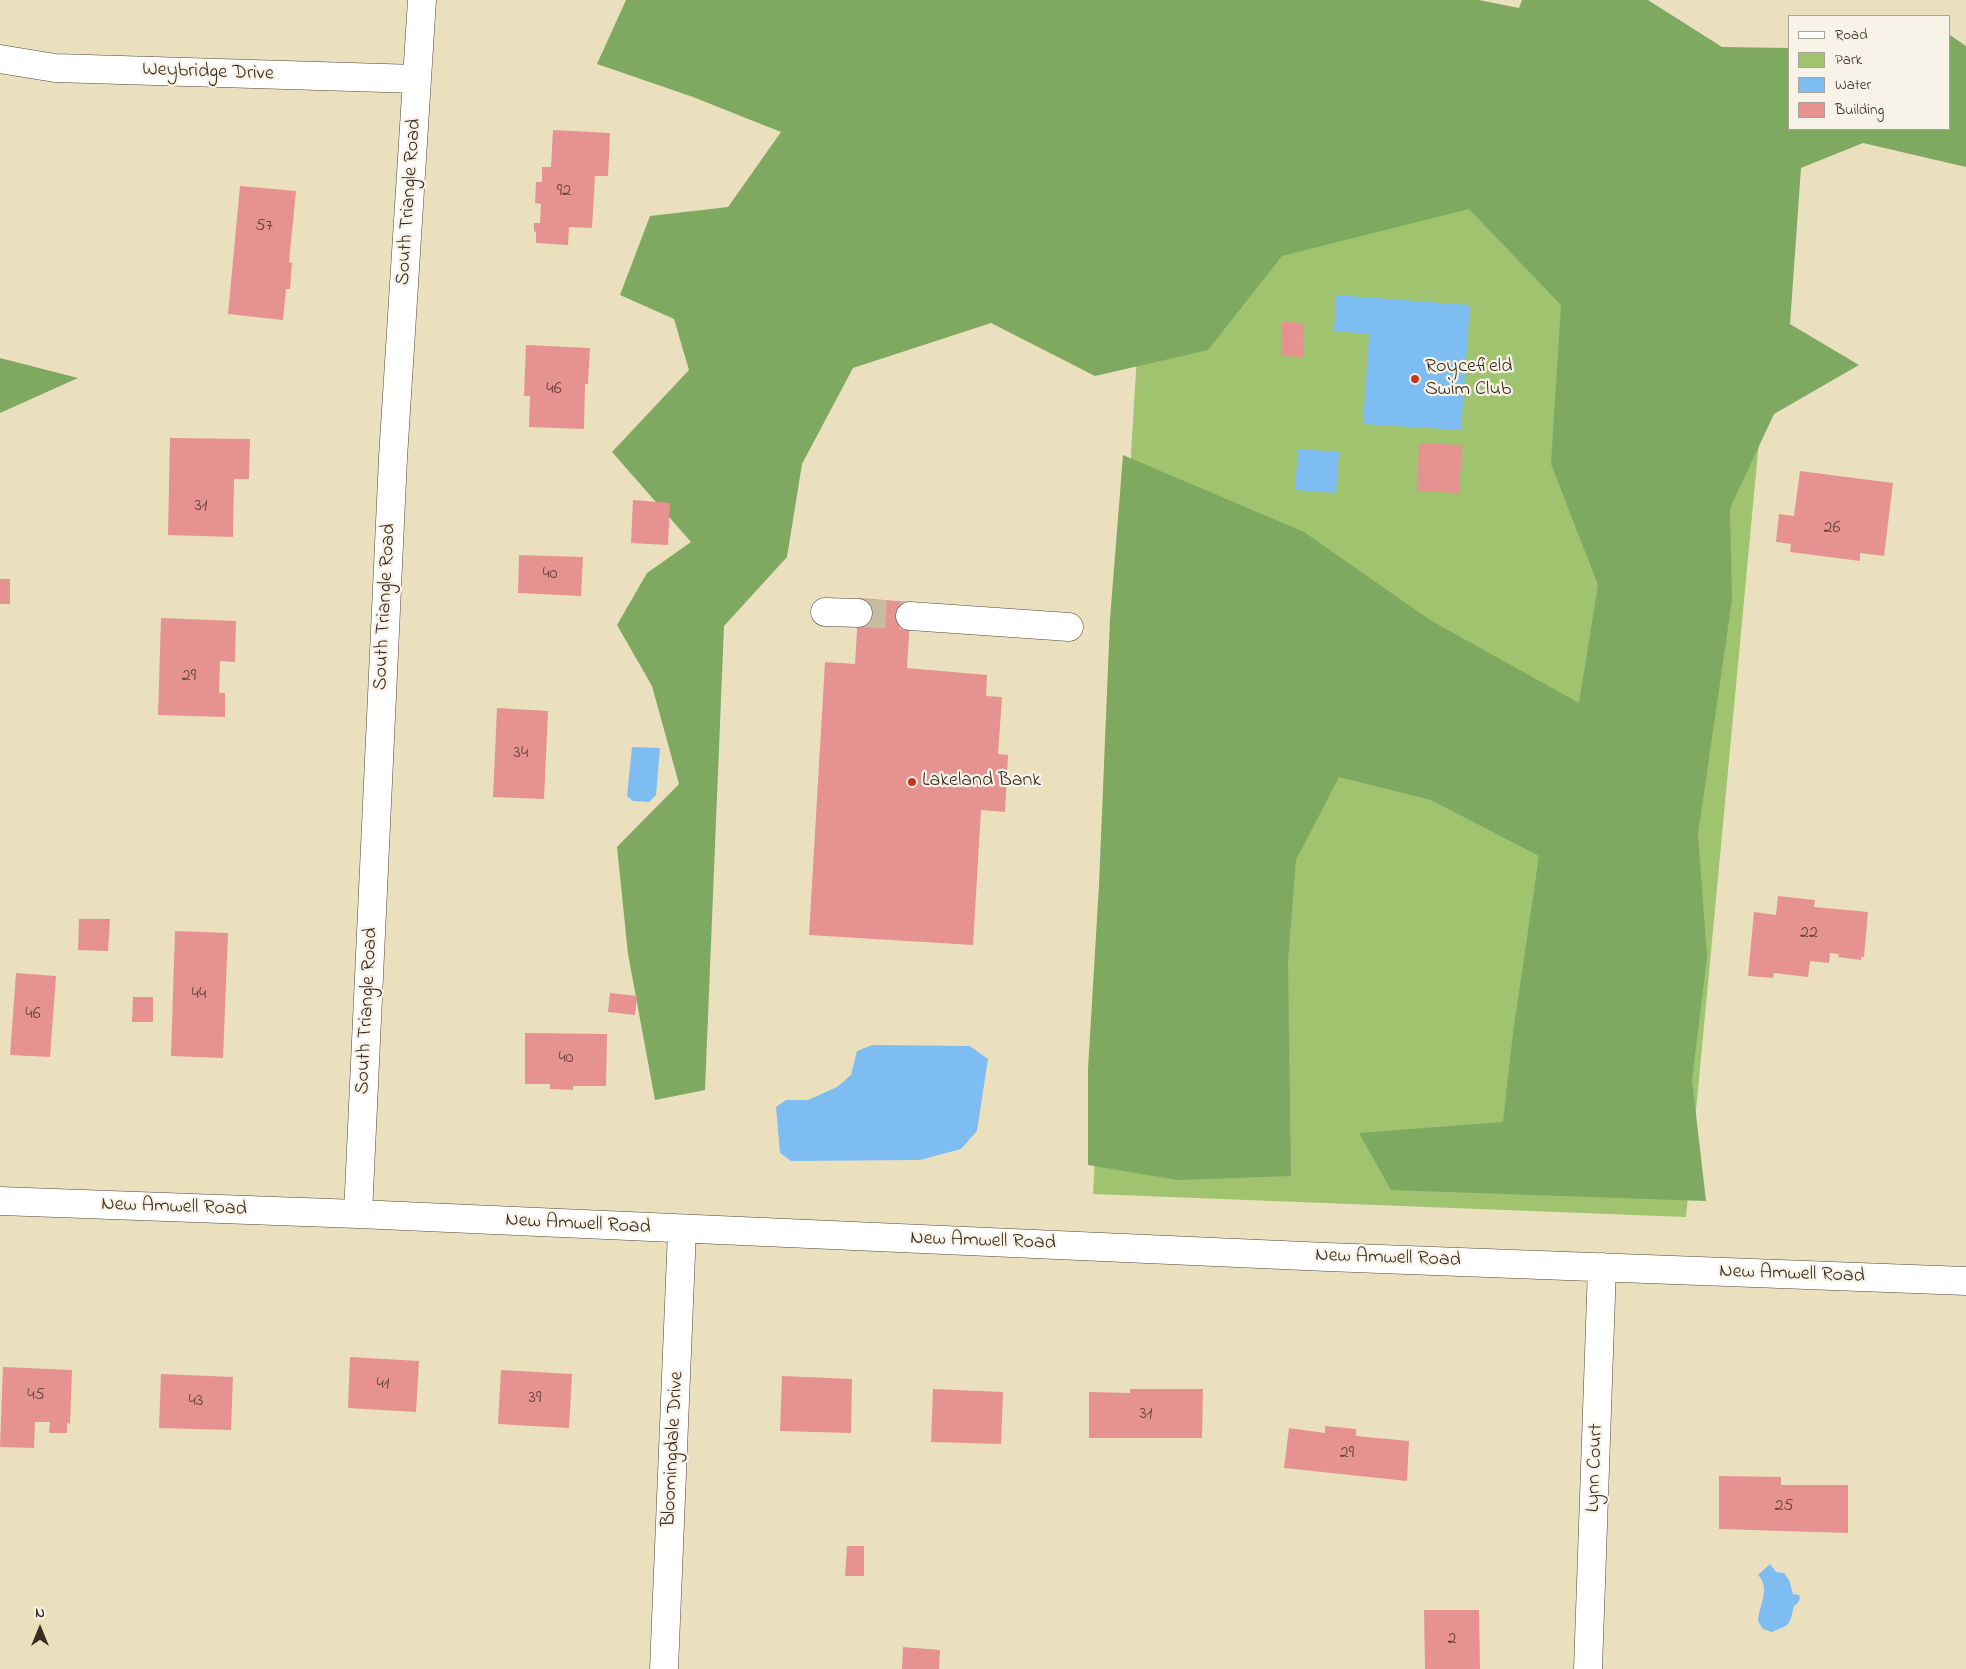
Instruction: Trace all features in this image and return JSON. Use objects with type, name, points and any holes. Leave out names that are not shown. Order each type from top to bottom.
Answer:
[{"type":"street","name":"South Triangle Road","points":[[358,1214],[393,458],[422,0]]},
{"type":"street","name":"Weybridge Drive","points":[[0,59],[55,68],[417,79]]},
{"type":"street","points":[[825,612],[858,614]]},
{"type":"street","points":[[910,616],[1069,627]]},
{"type":"street","name":"New Amwell Road","points":[[0,1201],[358,1214],[682,1230],[1326,1257],[1966,1281]]},
{"type":"street","name":"Bloomingdale Drive","points":[[664,1669],[682,1230]]},
{"type":"street","name":"Lynn Court","points":[[1588,1669],[1602,1267]]},
{"type":"green space","points":[[626,0],[1479,0],[1519,8],[1522,0],[1648,0],[1722,47],[1788,48],[1788,130],[1951,130],[1951,36],[1966,46],[1966,167],[1863,143],[1801,168],[1790,324],[1859,365],[1774,414],[1730,508],[1732,600],[1698,834],[1707,957],[1692,1080],[1706,1201],[1391,1190],[1359,1133],[1503,1122],[1513,1033],[1539,856],[1431,800],[1339,777],[1296,860],[1288,962],[1291,1176],[1178,1180],[1088,1165],[1088,1069],[1099,885],[1110,619],[1123,455],[1304,532],[1430,620],[1579,703],[1598,585],[1551,464],[1561,305],[1469,209],[1282,256],[1208,350],[1095,376],[991,323],[853,368],[802,464],[787,557],[724,626],[705,1090],[655,1100],[628,954],[617,847],[679,784],[652,686],[617,625],[647,573],[691,542],[612,452],[689,370],[674,319],[620,295],[650,216],[728,207],[781,132],[693,97],[597,64]]},
{"type":"green space","points":[[1159,0],[1788,112],[1788,130],[1686,1217],[1093,1194],[1132,437]]},
{"type":"green space","points":[[0,358],[78,378],[0,413]]},
{"type":"water","name":"Roycefield Swim Club","points":[[1336,295],[1470,305],[1461,430],[1363,424],[1369,334],[1334,331]]},
{"type":"water","points":[[1298,449],[1339,452],[1336,493],[1295,490]]},
{"type":"water","points":[[632,747],[660,748],[656,795],[649,802],[633,801],[627,796]]},
{"type":"water","points":[[872,1045],[970,1046],[988,1059],[977,1131],[961,1149],[920,1160],[791,1161],[780,1153],[776,1107],[786,1100],[808,1100],[837,1087],[851,1075],[857,1051]]},
{"type":"water","points":[[1770,1564],[1776,1572],[1784,1573],[1789,1580],[1793,1594],[1799,1595],[1800,1598],[1794,1606],[1788,1624],[1772,1632],[1763,1629],[1758,1621],[1764,1586],[1758,1575]]},
{"type":"building","points":[[553,130],[610,133],[608,176],[595,176],[592,228],[569,227],[568,245],[536,243],[536,232],[534,231],[534,223],[540,223],[541,204],[535,203],[536,182],[542,182],[542,167],[551,167]]},
{"type":"building","points":[[240,186],[296,191],[289,262],[292,263],[290,289],[286,289],[283,320],[228,314]]},
{"type":"building","points":[[1282,322],[1304,323],[1303,357],[1281,356]]},
{"type":"building","points":[[526,345],[590,348],[588,384],[585,384],[584,429],[529,427],[530,396],[524,396]]},
{"type":"building","points":[[170,438],[250,439],[249,479],[234,479],[233,537],[168,535]]},
{"type":"building","points":[[1419,443],[1462,445],[1459,493],[1417,491]]},
{"type":"building","points":[[1800,471],[1893,483],[1884,556],[1860,553],[1860,561],[1790,552],[1791,544],[1776,542],[1779,514],[1794,516]]},
{"type":"building","points":[[633,500],[670,503],[668,545],[631,543]]},
{"type":"building","points":[[519,555],[583,557],[581,596],[518,593]]},
{"type":"building","points":[[0,579],[10,579],[10,604],[0,604]]},
{"type":"building","name":"Lakeland Bank","points":[[859,598],[911,602],[907,668],[987,675],[986,696],[1002,697],[998,754],[1008,755],[1005,812],[981,810],[973,945],[809,935],[825,662],[855,664]]},
{"type":"building","points":[[161,618],[236,621],[235,662],[220,661],[219,693],[225,693],[225,717],[158,715]]},
{"type":"building","points":[[497,708],[548,711],[544,799],[493,797]]},
{"type":"building","points":[[1778,896],[1815,900],[1814,907],[1868,912],[1864,957],[1861,957],[1861,960],[1838,957],[1839,954],[1830,953],[1829,963],[1810,961],[1808,977],[1774,973],[1773,978],[1748,976],[1754,912],[1776,915]]},
{"type":"building","points":[[79,919],[110,919],[108,951],[78,950]]},
{"type":"building","points":[[175,931],[228,933],[223,1058],[171,1056]]},
{"type":"building","points":[[16,973],[56,976],[50,1057],[10,1055]]},
{"type":"building","points":[[610,993],[637,996],[635,1015],[608,1012]]},
{"type":"building","points":[[133,997],[153,997],[153,1022],[132,1022]]},
{"type":"building","points":[[525,1033],[607,1034],[606,1086],[573,1086],[573,1090],[550,1089],[550,1084],[525,1084]]},
{"type":"building","points":[[350,1357],[419,1361],[416,1412],[348,1408]]},
{"type":"building","points":[[3,1367],[72,1370],[70,1424],[67,1423],[67,1433],[49,1433],[50,1422],[35,1422],[34,1448],[0,1447]]},
{"type":"building","points":[[501,1370],[572,1374],[569,1428],[498,1424]]},
{"type":"building","points":[[161,1374],[233,1377],[231,1430],[159,1428]]},
{"type":"building","points":[[782,1376],[852,1379],[851,1433],[780,1431]]},
{"type":"building","points":[[933,1389],[1003,1392],[1001,1444],[931,1442]]},
{"type":"building","points":[[1130,1389],[1203,1389],[1202,1438],[1089,1438],[1089,1392],[1130,1393]]},
{"type":"building","points":[[1325,1426],[1356,1429],[1356,1436],[1409,1441],[1407,1481],[1284,1468],[1289,1428],[1325,1433]]},
{"type":"building","points":[[1719,1476],[1781,1477],[1781,1485],[1848,1485],[1848,1533],[1719,1529]]},
{"type":"building","points":[[847,1546],[864,1546],[864,1576],[845,1576]]},
{"type":"building","points":[[1424,1610],[1479,1610],[1480,1669],[1425,1669]]},
{"type":"building","points":[[903,1647],[940,1650],[939,1669],[902,1669]]},
{"type":"tunnel","points":[[858,613],[910,616]]},
{"type":"place","name":"Roycefield Swim Club","points":[[1415,379]]},
{"type":"place","name":"Lakeland Bank","points":[[912,782]]}]
